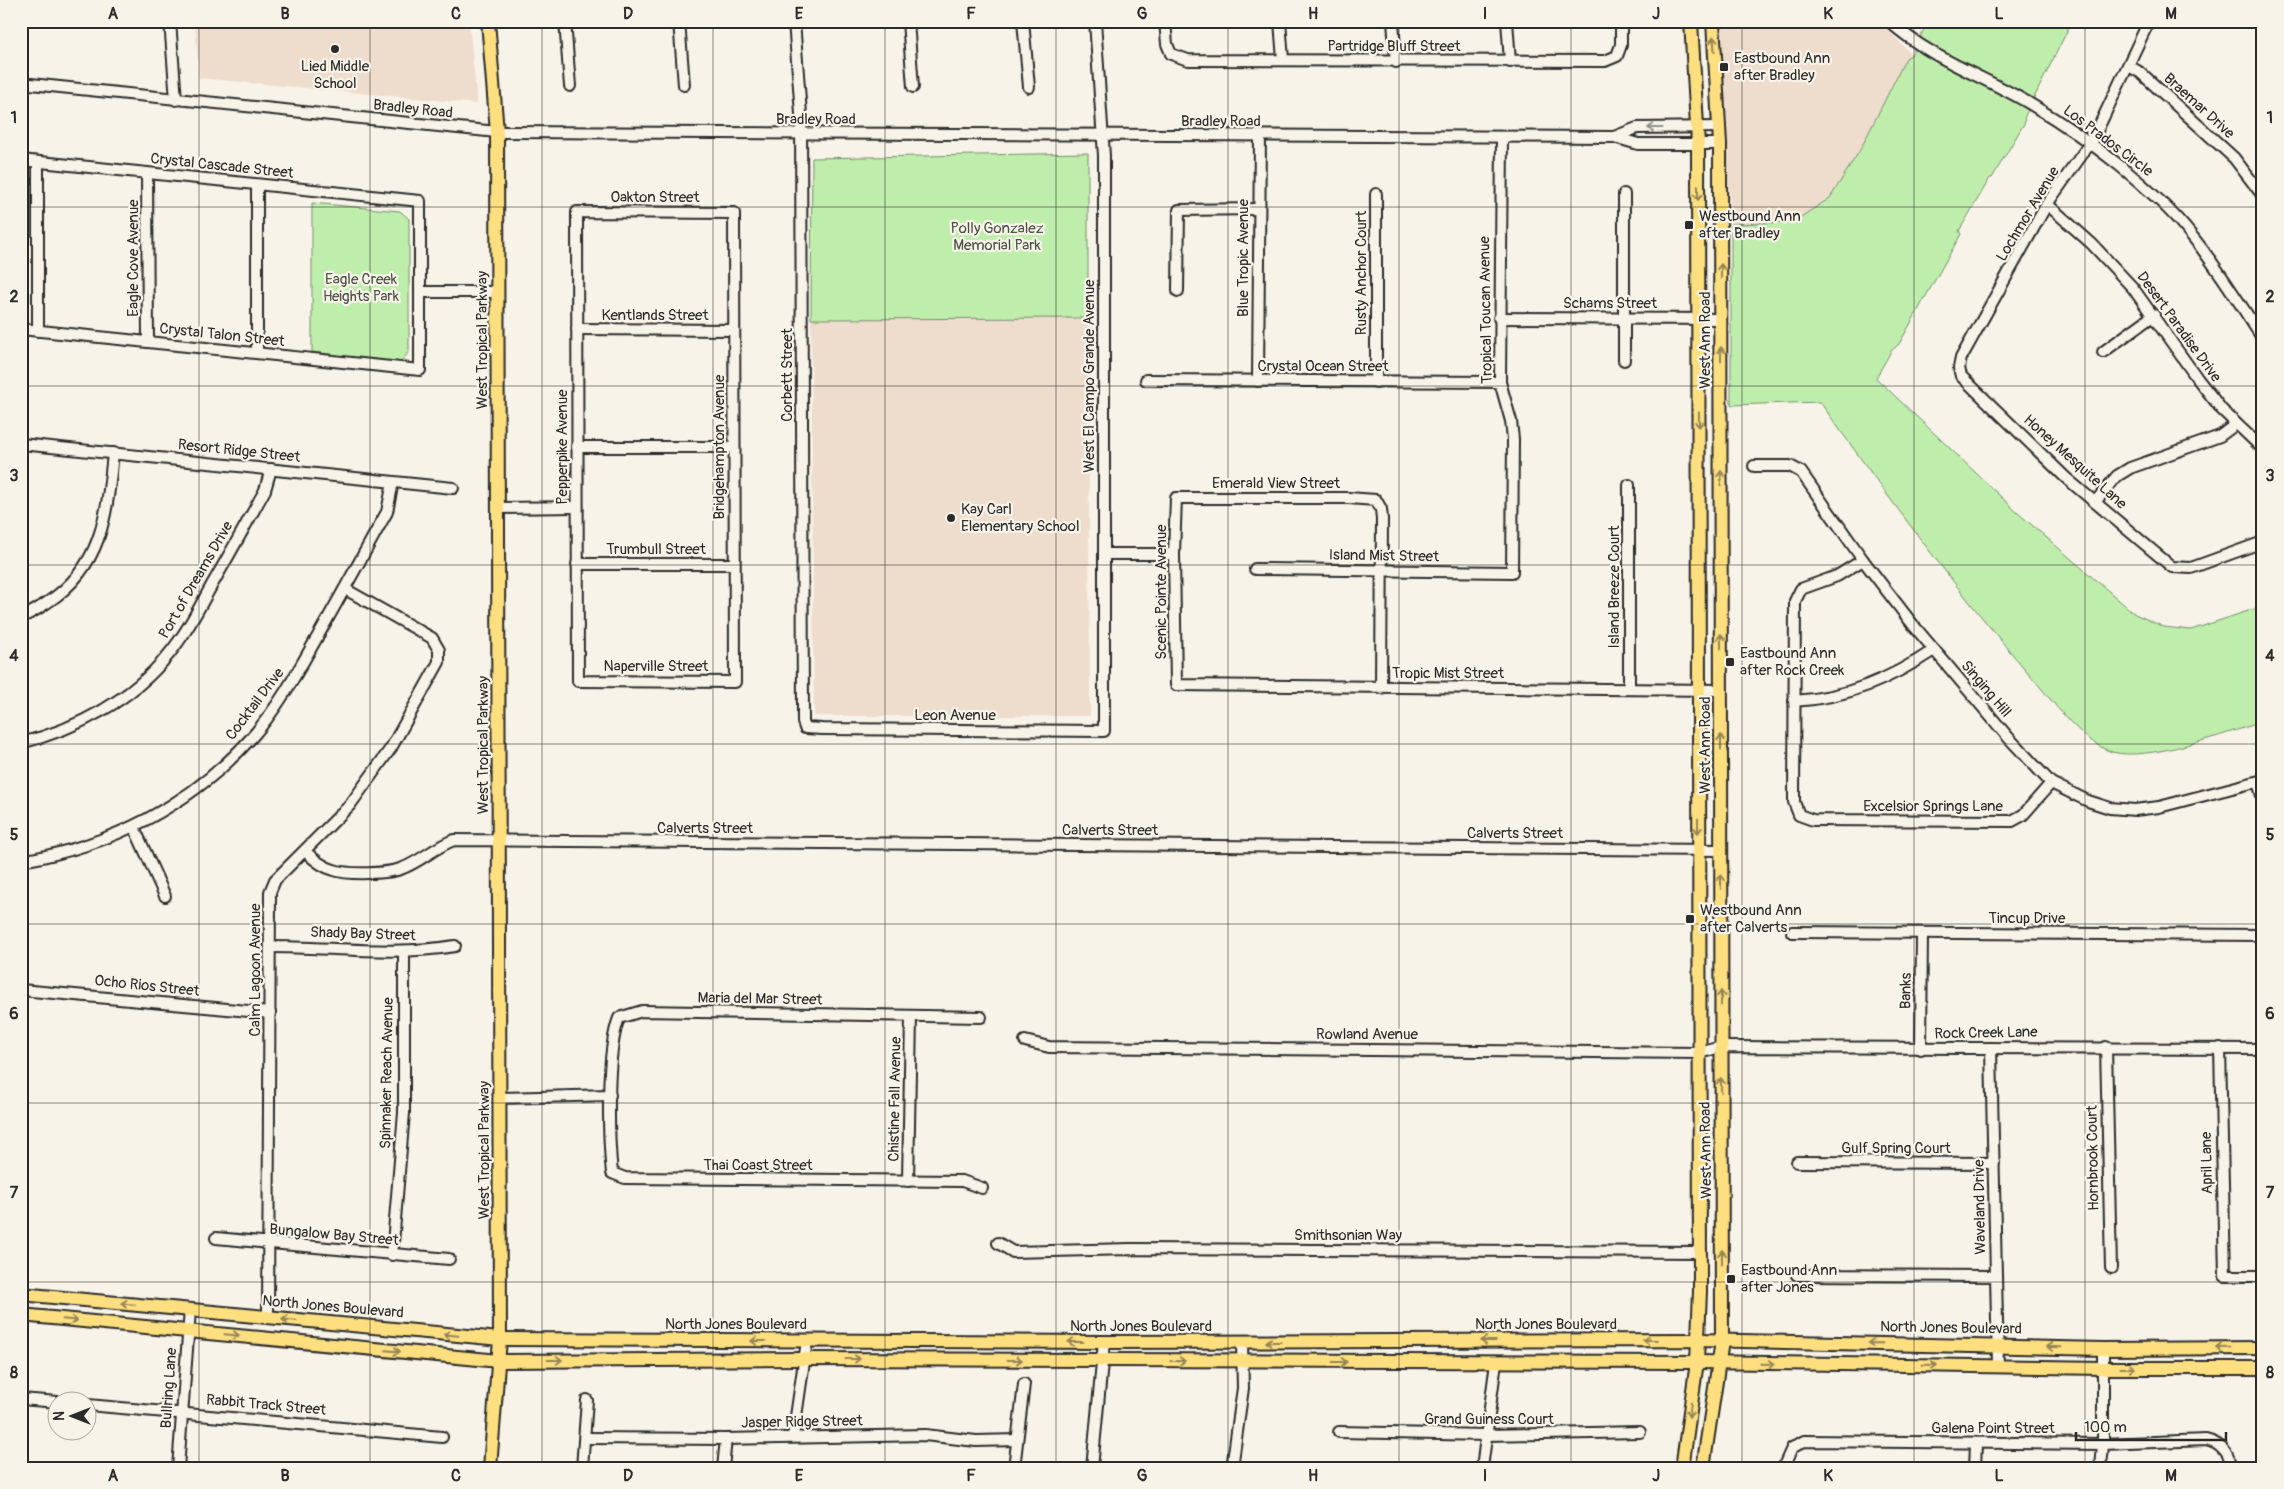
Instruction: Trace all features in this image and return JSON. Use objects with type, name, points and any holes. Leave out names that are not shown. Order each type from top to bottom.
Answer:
[{"type":"main road","name":"West Tropical Parkway","points":[[488,21],[497,132],[500,841],[500,1339],[490,1468]]},
{"type":"main road","name":"West Ann Road","points":[[1691,21],[1698,128],[1698,849],[1710,1050],[1722,1341],[1703,1468]]},
{"type":"main road","name":"West Ann Road","points":[[1682,1468],[1699,1340],[1700,1252],[1721,850],[1720,127],[1712,21]]},
{"type":"main road","name":"North Jones Boulevard","points":[[21,1294],[500,1339],[1104,1342],[1699,1340],[1998,1345],[2103,1349],[2263,1348]]},
{"type":"main road","points":[[21,1315],[499,1361],[804,1359],[1242,1362],[1697,1362],[2103,1368],[2263,1368]]},
{"type":"street","points":[[170,21],[176,100]]},
{"type":"street","points":[[564,21],[570,86]]},
{"type":"street","points":[[679,21],[684,85]]},
{"type":"street","name":"Corbett Street","points":[[794,21],[801,134],[802,715],[805,728]]},
{"type":"street","points":[[908,21],[913,87]]},
{"type":"street","points":[[1023,21],[1028,87]]},
{"type":"street","name":"West El Campo Grande Avenue","points":[[1095,21],[1104,135],[1104,731]]},
{"type":"street","name":"Partridge Bluff Street","points":[[1165,21],[1167,44],[1171,54],[1188,60],[1396,62],[1605,61],[1617,56],[1621,45],[1621,21]]},
{"type":"street","points":[[1280,21],[1283,60]]},
{"type":"street","points":[[1393,21],[1396,62]]},
{"type":"street","points":[[1507,21],[1510,62]]},
{"type":"street","name":"Los Prados Circle","points":[[1888,21],[1931,53],[2018,96],[2089,144],[2149,190],[2191,234],[2222,276],[2263,339]]},
{"type":"street","name":"Lochmor Avenue","points":[[1959,368],[1961,358],[2047,204],[2089,144],[2129,66],[2149,21]]},
{"type":"street","name":"Braemar Drive","points":[[2129,66],[2140,73],[2234,158],[2263,196]]},
{"type":"street","name":"Bradley Road","points":[[21,83],[497,132],[1614,137],[1638,144],[1720,144]]},
{"type":"street","name":"Bradley Road","points":[[1614,137],[1637,128],[1720,127]]},
{"type":"street","name":"Blue Tropic Avenue","points":[[1258,381],[1260,136]]},
{"type":"street","name":"Tropical Toucan Avenue","points":[[1502,137],[1499,318],[1500,382],[1511,421],[1513,439],[1512,572]]},
{"type":"street","name":"Crystal Cascade Street","points":[[21,160],[420,202],[420,292]]},
{"type":"street","points":[[38,162],[38,331]]},
{"type":"street","name":"Eagle Cove Avenue","points":[[147,173],[148,342]]},
{"type":"street","points":[[257,184],[257,353]]},
{"type":"street","name":"Rusty Anchor Court","points":[[1376,194],[1376,382]]},
{"type":"street","points":[[1624,194],[1624,360]]},
{"type":"street","name":"Desert Paradise Drive","points":[[2047,204],[2108,260],[2154,315],[2197,378],[2236,424],[2263,449]]},
{"type":"street","points":[[1178,291],[1179,210],[1258,209]]},
{"type":"street","name":"Oakton Street","points":[[576,212],[734,213]]},
{"type":"street","name":"Pepperpike Avenue","points":[[576,212],[578,681]]},
{"type":"street","name":"Bridgehampton Avenue","points":[[734,213],[735,682]]},
{"type":"street","points":[[420,292],[498,292]]},
{"type":"street","name":"Crystal Talon Street","points":[[21,330],[420,370],[420,292]]},
{"type":"street","points":[[2103,352],[2154,315]]},
{"type":"street","name":"Schams Street","points":[[1499,318],[1721,319]]},
{"type":"street","name":"Kentlands Street","points":[[577,329],[734,330]]},
{"type":"street","name":"Honey Mesquite Lane","points":[[1959,368],[1961,376],[2066,478],[2172,567],[2180,569],[2191,568],[2263,542]]},
{"type":"street","name":"Crystal Ocean Street","points":[[1146,380],[1500,382]]},
{"type":"street","points":[[2095,502],[2117,476],[2130,468],[2220,436],[2236,424]]},
{"type":"street","name":"Resort Ridge Street","points":[[21,444],[453,488]]},
{"type":"street","points":[[577,446],[734,447]]},
{"type":"street","points":[[21,617],[61,594],[81,572],[91,556],[107,513],[113,453]]},
{"type":"street","name":"Singing Hill","points":[[1754,466],[1790,466],[1801,472],[1863,560],[1934,650],[2013,743],[2051,783],[2088,802],[2110,808],[2135,810],[2159,807],[2260,781]]},
{"type":"street","name":"Port of Dreams Drive","points":[[21,743],[57,733],[90,718],[132,691],[168,656],[187,630],[265,490],[271,469]]},
{"type":"street","name":"Cocktail Drive","points":[[21,861],[54,856],[110,838],[134,827],[185,797],[216,773],[253,735],[288,688],[387,512],[393,482]]},
{"type":"street","name":"Island Breeze Court","points":[[1629,485],[1629,690]]},
{"type":"street","name":"Emerald View Street","points":[[1176,498],[1348,498],[1376,500],[1381,509],[1382,519],[1382,572]]},
{"type":"street","name":"Scenic Pointe Avenue","points":[[1176,498],[1174,554],[1176,685]]},
{"type":"street","points":[[499,508],[577,508]]},
{"type":"street","points":[[1105,554],[1174,554]]},
{"type":"street","points":[[1863,560],[1837,576],[1805,587],[1796,596],[1794,606],[1794,701],[1830,697],[1868,687],[1895,675],[1934,650]]},
{"type":"street","name":"Trumbull Street","points":[[577,564],[734,564]]},
{"type":"street","name":"Island Mist Street","points":[[1255,569],[1382,572],[1512,572]]},
{"type":"street","points":[[1381,688],[1382,572]]},
{"type":"street","name":"Calm Lagoon Avenue","points":[[268,1318],[270,1244],[270,892],[275,880],[350,804],[391,748],[439,662],[440,650],[432,638],[344,589]]},
{"type":"street","name":"Naperville Street","points":[[578,681],[735,682]]},
{"type":"street","name":"Tropic Mist Street","points":[[1176,685],[1721,690]]},
{"type":"street","name":"Excelsior Springs Lane","points":[[1794,701],[1794,802],[1799,815],[1813,820],[2012,821],[2021,817],[2051,783]]},
{"type":"street","name":"Leon Avenue","points":[[805,728],[1104,731]]},
{"type":"street","points":[[2260,781],[2263,799]]},
{"type":"street","points":[[134,827],[165,896]]},
{"type":"street","name":"Calverts Street","points":[[305,851],[316,861],[334,870],[381,872],[403,869],[439,846],[454,840],[1721,850]]},
{"type":"street","name":"Tincup Drive","points":[[1792,932],[2263,935]]},
{"type":"street","name":"Banks","points":[[1921,1049],[1922,933]]},
{"type":"street","name":"Shady Bay Street","points":[[270,947],[328,947],[404,952],[455,946]]},
{"type":"street","name":"Spinnaker Reach Avenue","points":[[392,1255],[404,1113],[404,952]]},
{"type":"street","name":"Ocho Rios Street","points":[[21,990],[270,1013]]},
{"type":"street","name":"Maria del Mar Street","points":[[610,1095],[616,1024],[619,1018],[642,1011],[981,1017]]},
{"type":"street","name":"Chistine Fall Avenue","points":[[908,1182],[911,1017]]},
{"type":"street","name":"Rowland Avenue","points":[[1025,1041],[1049,1047],[1710,1050]]},
{"type":"street","name":"Waveland Drive","points":[[1991,1048],[1998,1366]]},
{"type":"street","name":"Hornbrook Court","points":[[2106,1048],[2111,1268]]},
{"type":"street","name":"April Lane","points":[[2220,1048],[2225,1276],[2263,1276]]},
{"type":"street","name":"Rock Creek Lane","points":[[1710,1050],[2263,1048]]},
{"type":"street","points":[[500,1098],[610,1095]]},
{"type":"street","name":"Thai Coast Street","points":[[610,1095],[612,1173],[624,1178],[962,1181],[982,1188]]},
{"type":"street","name":"Gulf Spring Court","points":[[1797,1162],[1994,1163]]},
{"type":"street","name":"Bungalow Bay Street","points":[[216,1238],[449,1259]]},
{"type":"street","name":"Smithsonian Way","points":[[998,1243],[1013,1252],[1150,1249],[1700,1252]]},
{"type":"street","points":[[1797,1275],[1996,1276]]},
{"type":"street","name":"Bullring Lane","points":[[178,1468],[190,1310]]},
{"type":"street","points":[[793,1437],[807,1341]]},
{"type":"street","points":[[1092,1468],[1104,1361],[1104,1342]]},
{"type":"street","points":[[1232,1468],[1242,1397],[1242,1342]]},
{"type":"street","points":[[2101,1468],[2103,1444],[2103,1349]]},
{"type":"street","points":[[1482,1468],[1496,1362]]},
{"type":"street","points":[[1014,1468],[1024,1384]]},
{"type":"street","points":[[21,1399],[48,1401]]},
{"type":"street","points":[[582,1468],[586,1438],[587,1400]]},
{"type":"street","name":"Rabbit Track Street","points":[[98,1405],[442,1437]]},
{"type":"street","name":"Grand Guiness Court","points":[[1339,1432],[1487,1435],[1640,1432]]},
{"type":"street","name":"Jasper Ridge Street","points":[[586,1438],[726,1439],[925,1435],[976,1441],[1017,1440]]},
{"type":"street","points":[[723,1468],[726,1439]]},
{"type":"street","name":"Galena Point Street","points":[[1783,1468],[1792,1448],[1804,1442],[2103,1444],[2206,1440],[2215,1442],[2223,1448],[2229,1462],[2228,1468]]},
{"type":"street","points":[[1975,1468],[1976,1444]]},
{"type":"shaded area","name":"Lied Middle School","points":[[195,21],[469,21],[477,104],[199,78]]},
{"type":"shaded area","points":[[1721,21],[1879,21],[1911,54],[1860,150],[1830,198],[1793,222],[1731,224]]},
{"type":"shaded area","name":"Kay Carl Elementary School","points":[[1088,318],[1090,716],[814,716],[811,319]]},
{"type":"green space","points":[[1928,21],[2072,21],[2024,118],[2025,122],[1959,231],[1961,234],[1899,344],[1891,351],[1876,378],[2018,513],[2135,614],[2164,627],[2191,630],[2263,606],[2263,722],[2166,750],[2128,754],[2112,752],[2100,747],[2067,719],[1975,609],[1896,507],[1820,402],[1731,405],[1731,224],[1793,222],[1830,198],[1860,150],[1906,58],[1911,55]]},
{"type":"green space","name":"Polly Gonzalez Memorial Park","points":[[1088,153],[1088,318],[811,319],[812,158]]},
{"type":"green space","name":"Eagle Creek Heights Park","points":[[312,203],[400,211],[409,219],[409,351],[403,360],[393,362],[312,352]]},
{"type":"place","name":"Lied Middle School","points":[[335,49]]},
{"type":"place","name":"Eastbound Ann after Bradley","points":[[1724,67]]},
{"type":"place","name":"Westbound Ann after Bradley","points":[[1689,225]]},
{"type":"place","name":"Kay Carl Elementary School","points":[[951,518]]},
{"type":"place","name":"Eastbound Ann after Rock Creek","points":[[1730,662]]},
{"type":"place","name":"Westbound Ann after Calverts","points":[[1690,919]]},
{"type":"place","name":"Eastbound Ann after Jones","points":[[1731,1279]]}]
